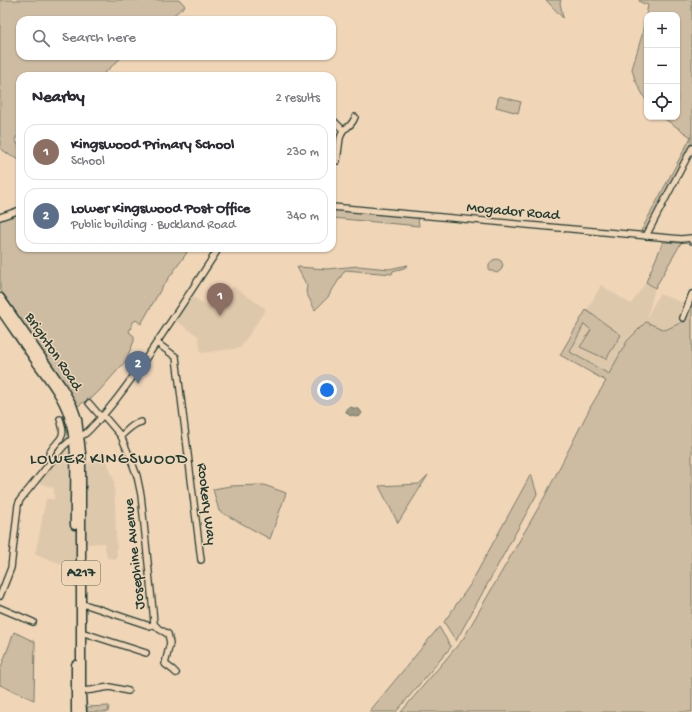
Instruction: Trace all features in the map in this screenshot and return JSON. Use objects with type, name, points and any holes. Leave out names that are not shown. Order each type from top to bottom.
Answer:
[{"type":"highway","name":"Brighton Road","points":[[0,298],[62,386],[72,405],[76,419],[74,454],[76,712]]},
{"type":"highway","name":"Brighton Road","points":[[0,309],[62,399],[81,453],[80,632],[82,712]]},
{"type":"street","points":[[336,160],[340,138],[344,130],[353,122],[355,117]]},
{"type":"street","points":[[336,123],[344,130]]},
{"type":"street","points":[[646,236],[692,148]]},
{"type":"street","name":"Mogador Road","points":[[336,207],[691,240]]},
{"type":"street","points":[[0,217],[16,211]]},
{"type":"street","points":[[0,596],[11,568],[18,502],[63,447],[76,436],[83,435],[88,432],[89,429],[126,388],[216,252]]},
{"type":"street","points":[[683,318],[692,294]]},
{"type":"street","name":"Rookery Way","points":[[156,343],[176,357],[201,560]]},
{"type":"street","name":"Josephine Avenue","points":[[81,605],[87,604],[150,626],[154,624],[141,495],[136,476],[121,436],[90,403]]},
{"type":"street","points":[[50,462],[50,452],[63,435],[60,418]]},
{"type":"street","points":[[121,436],[130,427],[141,422]]},
{"type":"street","points":[[63,447],[70,449],[74,454]]},
{"type":"street","points":[[0,608],[33,622]]},
{"type":"street","points":[[154,624],[168,634],[170,643],[165,664],[176,673]]},
{"type":"street","points":[[80,632],[146,653]]},
{"type":"street","points":[[81,691],[110,687],[128,691]]},
{"type":"shaded area","points":[[0,0],[180,0],[185,6],[172,16],[16,16],[16,60],[119,60],[105,72],[16,72],[16,158],[0,148]]},
{"type":"shaded area","points":[[546,0],[561,0],[560,3],[563,18]]},
{"type":"shaded area","points":[[639,0],[692,0],[692,149],[645,231],[641,231],[691,137],[666,120],[680,120],[680,12],[647,12],[648,5],[640,2]]},
{"type":"shaded area","points":[[644,25],[644,96],[635,80],[632,69]]},
{"type":"shaded area","points":[[499,96],[521,102],[518,113],[496,107]]},
{"type":"shaded area","points":[[336,209],[418,218],[419,226],[336,218]]},
{"type":"shaded area","points":[[16,215],[16,252],[187,252],[161,289],[141,324],[136,320],[133,322],[129,332],[134,336],[134,341],[125,362],[92,398],[76,407],[57,374],[0,289],[0,220]]},
{"type":"shaded area","points":[[663,242],[681,243],[655,288],[646,282]]},
{"type":"shaded area","points":[[497,259],[501,261],[503,265],[501,270],[497,273],[489,270],[489,265],[493,260]]},
{"type":"shaded area","points":[[408,265],[404,268],[393,271],[392,274],[345,270],[328,297],[315,310],[306,292],[307,286],[297,267],[327,269],[358,266],[389,269]]},
{"type":"shaded area","points":[[646,282],[655,288],[647,318],[659,294],[685,303],[678,324],[665,330],[646,322],[627,341],[610,374],[570,352],[584,323],[591,329],[621,335],[587,310],[601,285],[631,304]]},
{"type":"shaded area","points":[[233,286],[266,309],[240,348],[201,353],[198,336],[175,320],[192,296],[215,312]]},
{"type":"shaded area","points":[[692,300],[692,712],[401,712],[463,639],[544,498],[591,406],[606,381],[560,355],[586,310],[621,335],[606,359],[580,347],[591,330],[584,324],[570,352],[609,374],[627,341],[646,322],[665,330],[678,324],[685,319]]},
{"type":"shaded area","points":[[349,407],[359,409],[362,413],[359,417],[352,415],[350,416],[346,412],[346,409]]},
{"type":"shaded area","points":[[66,449],[68,451],[70,466],[83,469],[103,450],[114,480],[117,559],[107,558],[104,543],[83,544],[72,568],[35,554],[46,499],[54,499],[54,488],[37,482],[63,450]]},
{"type":"shaded area","points":[[531,474],[537,494],[456,641],[444,622],[470,585]]},
{"type":"shaded area","points":[[428,475],[398,523],[379,486],[419,484]]},
{"type":"shaded area","points":[[264,485],[286,493],[270,539],[219,511],[213,489],[230,486]]},
{"type":"shaded area","points":[[439,627],[451,647],[396,712],[369,712]]},
{"type":"shaded area","points":[[14,632],[35,642],[34,700],[0,685],[0,670]]},
{"type":"shaded area","points":[[109,706],[108,712],[87,712],[87,707]]},
{"type":"place","name":"Kingswood Primary School","points":[[220,316]]},
{"type":"place","name":"Lower Kingswood Post Office","points":[[138,384]]},
{"type":"district","name":"LOWER KINGSWOOD","points":[[109,460]]}]
